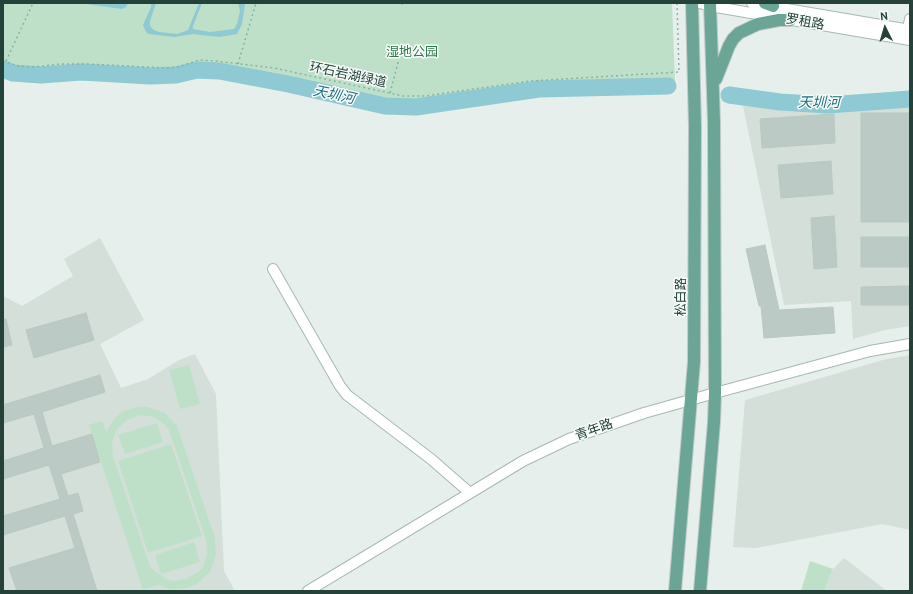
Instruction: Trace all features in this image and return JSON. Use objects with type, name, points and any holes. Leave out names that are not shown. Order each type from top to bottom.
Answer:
[{"type":"main road","name":"松白路","points":[[675,591],[694,362],[695,174],[692,3]]},
{"type":"main road","points":[[700,591],[715,393],[713,94],[707,4]]},
{"type":"main road","points":[[713,94],[721,63],[733,39],[748,28],[758,24],[779,20],[790,20]]},
{"type":"street","name":"罗租路","points":[[752,3],[909,29]]},
{"type":"street","name":"罗租路","points":[[707,4],[790,20],[910,40]]},
{"type":"street","points":[[909,29],[910,19]]},
{"type":"street","points":[[273,269],[340,386],[347,395],[411,444],[470,493]]},
{"type":"street","name":"青年路","points":[[308,591],[523,461],[569,439],[644,413],[715,393],[870,351],[910,344]]},
{"type":"path","points":[[4,61],[33,3]]},
{"type":"path","points":[[238,64],[256,3]]},
{"type":"path","points":[[402,3],[403,7]]},
{"type":"path","name":"环石岩湖绿道","points":[[4,61],[18,66],[35,67],[60,64],[87,64],[166,68],[199,60],[274,68],[403,96],[425,96],[530,81],[679,72],[677,3]]},
{"type":"path","points":[[390,93],[400,59]]},
{"type":"shaded area","points":[[910,105],[910,326],[885,330],[853,339],[851,301],[784,305],[743,106],[838,110]]},
{"type":"shaded area","points":[[100,238],[144,320],[100,344],[121,388],[148,379],[179,360],[195,354],[216,394],[224,571],[235,591],[3,591],[3,296],[22,306],[73,276],[64,259]]},
{"type":"shaded area","points":[[910,355],[910,530],[882,524],[756,548],[733,547],[745,400],[883,360]]},
{"type":"shaded area","points":[[844,558],[887,591],[824,591],[833,569]]},
{"type":"green space","name":"湿地公园","points":[[3,3],[672,3],[675,81],[538,86],[415,103],[384,103],[288,80],[213,66],[191,67],[172,72],[141,73],[80,69],[58,69],[40,72],[13,69],[3,65]]},
{"type":"green space","points":[[189,365],[200,404],[180,409],[169,370]]},
{"type":"green space","points":[[148,407],[165,413],[177,426],[215,538],[216,555],[210,572],[197,584],[189,587],[171,589],[158,585],[143,590],[89,425],[102,421],[106,432],[115,418],[122,412],[130,409]],"holes":[[[140,415],[154,417],[169,430],[206,540],[207,554],[203,567],[198,572],[186,579],[173,581],[166,579],[154,571],[150,566],[113,456],[112,442],[117,429],[127,420]]]},
{"type":"green space","points":[[157,423],[163,442],[125,454],[118,435]]},
{"type":"green space","points":[[171,444],[202,536],[148,553],[118,461]]},
{"type":"green space","points":[[194,542],[200,562],[161,574],[155,555]]},
{"type":"green space","points":[[810,561],[833,569],[824,591],[801,591]]},
{"type":"water","points":[[79,3],[128,3],[126,7],[122,9]]},
{"type":"water","points":[[151,3],[156,3],[150,21],[150,26],[159,32],[177,34],[188,30],[199,3],[202,3],[193,29],[210,32],[234,29],[237,24],[240,11],[238,3],[245,4],[242,24],[237,34],[219,37],[193,34],[174,37],[148,34],[145,30],[143,25],[151,7]]},
{"type":"building","points":[[861,113],[910,113],[910,222],[861,222]]},
{"type":"building","points":[[834,114],[835,143],[762,148],[760,119]]},
{"type":"building","points":[[831,161],[833,194],[781,198],[778,165]]},
{"type":"building","points":[[834,216],[837,267],[814,269],[811,218]]},
{"type":"building","points":[[861,237],[910,237],[910,267],[861,267]]},
{"type":"building","points":[[765,245],[779,310],[833,307],[835,333],[764,338],[761,306],[759,306],[746,249]]},
{"type":"building","points":[[910,286],[910,305],[861,305],[861,287]]},
{"type":"building","points":[[86,313],[94,340],[34,358],[26,330]]},
{"type":"building","points":[[3,319],[6,319],[12,345],[3,347]]},
{"type":"building","points":[[100,375],[105,392],[42,412],[52,446],[92,434],[100,462],[61,474],[68,496],[78,493],[83,511],[73,514],[97,591],[17,591],[9,568],[75,548],[65,516],[3,535],[3,516],[60,499],[49,465],[3,479],[3,461],[44,448],[34,414],[3,423],[3,405]]},
{"type":"waterway","name":"天圳河","points":[[3,69],[13,73],[41,75],[81,72],[150,76],[176,75],[197,70],[219,71],[288,84],[385,106],[416,107],[539,89],[668,86]]},
{"type":"waterway","name":"天圳河","points":[[729,95],[780,102],[828,105],[910,99]]}]
